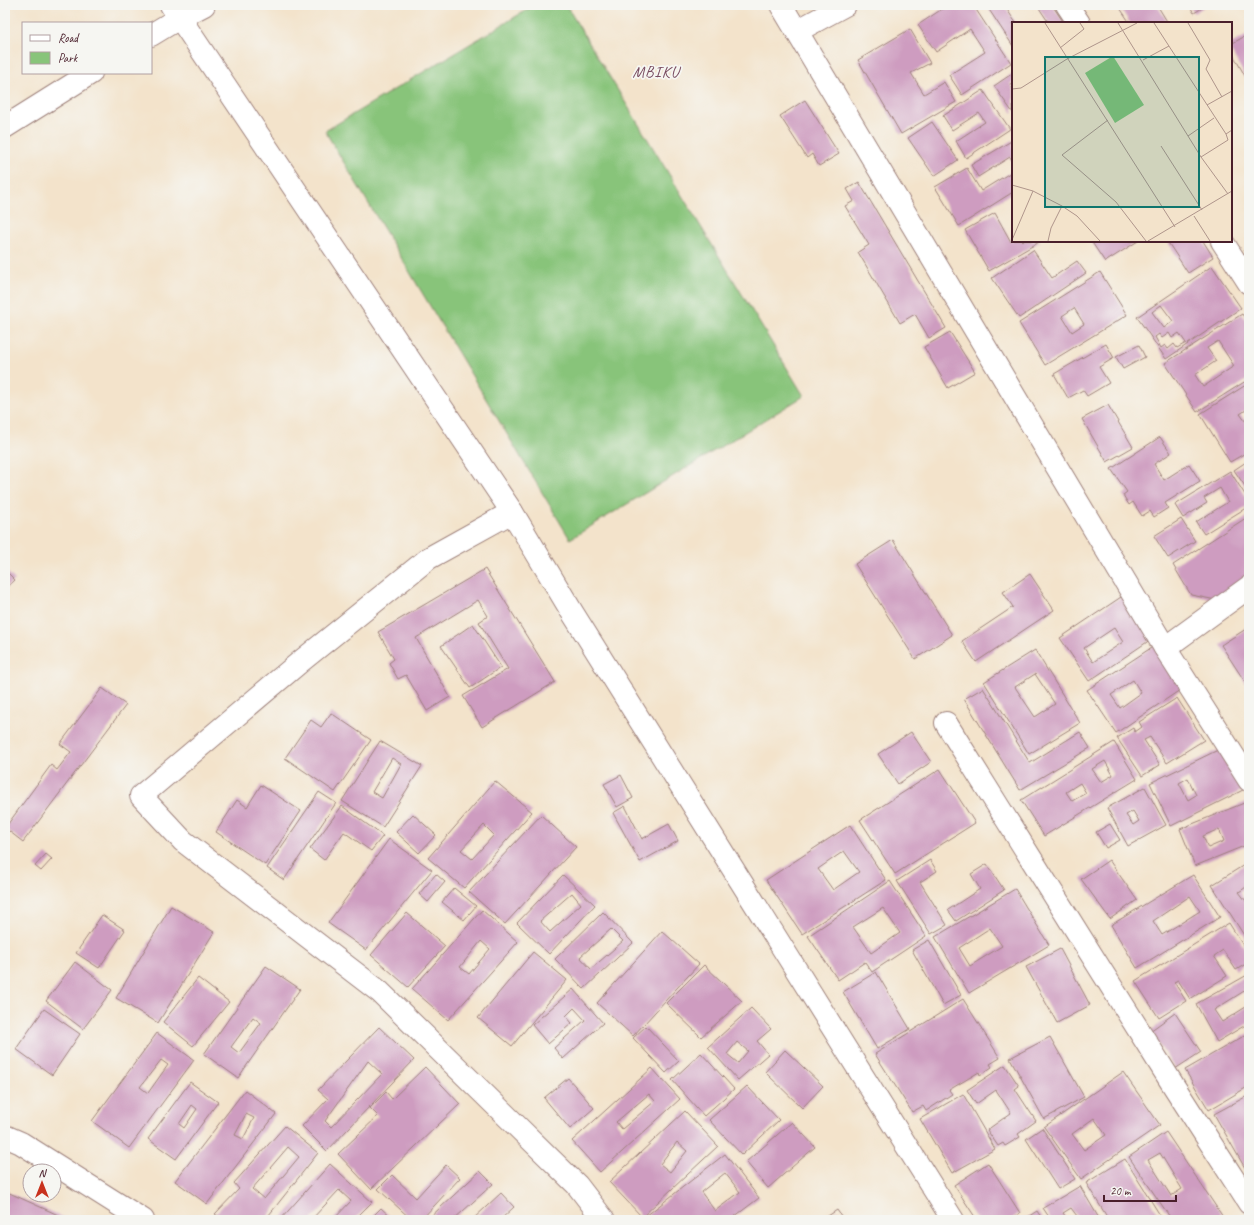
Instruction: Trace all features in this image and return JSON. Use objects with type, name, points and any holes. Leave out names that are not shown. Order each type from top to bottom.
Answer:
[{"type":"street","points":[[152,34],[175,11],[204,5]]},
{"type":"street","points":[[781,5],[1165,648],[1249,780]]},
{"type":"street","points":[[797,31],[844,5]]},
{"type":"street","points":[[1067,5],[1078,22]]},
{"type":"street","points":[[175,11],[512,512],[572,612],[953,1220]]},
{"type":"street","points":[[5,127],[89,74]]},
{"type":"street","points":[[1223,242],[1249,283]]},
{"type":"street","points":[[512,512],[429,558],[300,662],[141,796],[183,842],[380,992],[577,1185],[604,1220]]},
{"type":"street","points":[[1165,648],[1249,587]]},
{"type":"street","points":[[946,723],[1171,1082],[1249,1203]]},
{"type":"street","points":[[5,1136],[21,1143],[138,1218]]},
{"type":"green space","points":[[535,5],[566,5],[804,396],[570,539],[325,131]]},
{"type":"building","points":[[948,5],[973,5],[1011,63],[962,95],[949,75],[985,52],[970,29],[936,52],[918,25]]},
{"type":"building","points":[[986,5],[1004,5],[1015,22],[1012,22],[1012,44]]},
{"type":"building","points":[[1037,5],[1052,5],[1063,22],[1048,22]]},
{"type":"building","points":[[1118,5],[1157,5],[1167,22],[1129,22]]},
{"type":"building","points":[[1189,5],[1207,5],[1194,13]]},
{"type":"building","points":[[910,29],[930,63],[911,73],[924,94],[944,82],[956,102],[901,134],[858,60]]},
{"type":"building","points":[[1249,34],[1249,83],[1232,53],[1232,43]]},
{"type":"building","points":[[1012,74],[1012,83],[1010,84],[1012,87],[1012,112],[994,86]]},
{"type":"building","points":[[983,90],[1010,129],[966,158],[956,141],[985,122],[979,113],[952,130],[943,116]]},
{"type":"building","points":[[805,100],[839,154],[819,166],[812,154],[807,158],[780,116]]},
{"type":"building","points":[[932,122],[958,160],[934,176],[908,138]]},
{"type":"building","points":[[1012,141],[1012,160],[1010,157],[978,177],[971,165]]},
{"type":"building","points":[[967,168],[981,191],[1012,172],[1012,193],[959,226],[935,187]]},
{"type":"building","points":[[859,182],[946,328],[929,338],[915,314],[900,323],[858,252],[869,245],[845,206],[854,201],[847,189]]},
{"type":"building","points":[[995,213],[1011,242],[1039,242],[989,271],[965,230]]},
{"type":"building","points":[[1092,242],[1136,242],[1105,262]]},
{"type":"building","points":[[1168,242],[1204,242],[1213,257],[1188,273]]},
{"type":"building","points":[[1033,250],[1052,278],[1077,261],[1086,273],[1019,318],[992,278]]},
{"type":"building","points":[[1212,266],[1241,308],[1166,359],[1137,317]],"holes":[[[1161,305],[1173,321],[1164,328],[1152,312]],[[1169,333],[1172,338],[1179,333],[1186,343],[1177,348],[1174,344],[1168,349],[1165,345],[1161,348],[1155,337],[1159,334],[1162,338]]]},
{"type":"building","points":[[1100,272],[1127,315],[1045,365],[1019,323]],"holes":[[[1074,308],[1084,324],[1072,332],[1062,316]]]},
{"type":"building","points":[[1242,314],[1249,324],[1249,379],[1197,412],[1165,363]],"holes":[[[1218,341],[1234,366],[1203,387],[1195,375],[1216,361],[1207,348]]]},
{"type":"building","points":[[950,332],[975,372],[948,388],[924,347]]},
{"type":"building","points":[[1106,344],[1114,358],[1099,367],[1109,383],[1087,396],[1083,390],[1068,398],[1054,374]]},
{"type":"building","points":[[1139,345],[1145,357],[1123,369],[1116,357]]},
{"type":"building","points":[[1249,383],[1249,408],[1240,414],[1249,426],[1249,451],[1230,462],[1200,414]]},
{"type":"building","points":[[1108,405],[1133,447],[1107,462],[1082,419]]},
{"type":"building","points":[[1160,437],[1171,453],[1154,464],[1164,480],[1189,464],[1200,481],[1165,503],[1168,508],[1154,517],[1150,511],[1142,516],[1133,502],[1129,505],[1123,495],[1127,492],[1111,469]]},
{"type":"building","points":[[1249,460],[1249,492],[1234,470]]},
{"type":"building","points":[[1230,471],[1249,501],[1249,506],[1204,534],[1196,522],[1228,502],[1220,488],[1204,498],[1207,503],[1183,518],[1175,505]]},
{"type":"building","points":[[1249,516],[1249,579],[1216,600],[1191,595],[1173,565]]},
{"type":"building","points":[[1181,519],[1195,541],[1168,558],[1154,536]]},
{"type":"building","points":[[893,540],[952,635],[915,659],[855,564]]},
{"type":"building","points":[[485,569],[555,682],[482,727],[463,696],[508,669],[479,622],[488,616],[478,600],[416,638],[450,697],[427,711],[406,675],[398,679],[389,663],[394,659],[378,632]]},
{"type":"building","points":[[5,570],[15,580],[5,589]]},
{"type":"building","points":[[1030,574],[1054,610],[976,662],[962,641],[1013,607],[1003,592]]},
{"type":"building","points":[[1124,595],[1153,638],[1089,681],[1060,638]],"holes":[[[1114,628],[1123,642],[1093,662],[1084,648]]]},
{"type":"building","points":[[473,624],[501,667],[470,688],[441,646]]},
{"type":"building","points":[[1249,627],[1249,688],[1221,645]]},
{"type":"building","points":[[1157,644],[1186,686],[1116,733],[1087,690]],"holes":[[[1133,680],[1141,693],[1120,708],[1111,695]]]},
{"type":"building","points":[[1035,650],[1080,723],[1029,754],[984,682]],"holes":[[[1035,674],[1055,704],[1035,717],[1015,687]]]},
{"type":"building","points":[[102,688],[126,705],[23,842],[5,828],[51,765],[57,770],[71,752],[60,744]]},
{"type":"building","points":[[983,688],[1030,763],[1080,732],[1090,748],[1020,790],[964,699]]},
{"type":"building","points":[[1177,698],[1204,740],[1167,763],[1150,737],[1144,740],[1160,765],[1142,776],[1117,738],[1133,728],[1135,732],[1142,727],[1139,722]]},
{"type":"building","points":[[331,713],[371,740],[335,792],[285,758],[311,720],[321,727]]},
{"type":"building","points":[[911,732],[931,762],[898,784],[878,754]]},
{"type":"building","points":[[380,741],[422,766],[383,827],[342,801]],"holes":[[[392,758],[401,764],[382,798],[372,792]]]},
{"type":"building","points":[[1114,742],[1137,779],[1044,836],[1021,800]],"holes":[[[1105,761],[1113,775],[1101,782],[1092,769]],[[1080,783],[1086,793],[1072,801],[1066,792]]]},
{"type":"building","points":[[1222,748],[1243,790],[1171,826],[1150,783]],"holes":[[[1188,778],[1196,795],[1188,800],[1179,783]]]},
{"type":"building","points":[[940,769],[975,823],[895,874],[860,820]]},
{"type":"building","points":[[621,775],[633,798],[617,807],[604,784]]},
{"type":"building","points":[[495,781],[532,812],[464,888],[428,858]],"holes":[[[484,825],[494,835],[472,859],[461,850]]]},
{"type":"building","points":[[261,785],[301,811],[265,865],[216,832],[237,800],[247,807]]},
{"type":"building","points":[[1145,787],[1166,825],[1128,846],[1107,808]],"holes":[[[1133,811],[1139,821],[1133,825],[1126,815]]]},
{"type":"building","points":[[319,792],[336,803],[284,880],[267,868]]},
{"type":"building","points":[[1249,801],[1249,844],[1195,866],[1180,829]],"holes":[[[1219,829],[1224,841],[1208,848],[1203,836]]]},
{"type":"building","points":[[342,806],[383,836],[371,851],[344,832],[324,860],[310,849]]},
{"type":"building","points":[[625,806],[642,839],[669,824],[678,841],[640,862],[613,813]]},
{"type":"building","points":[[413,814],[436,835],[419,853],[396,832]]},
{"type":"building","points":[[541,815],[576,847],[505,924],[469,892]]},
{"type":"building","points":[[1110,824],[1120,840],[1106,848],[1096,832]]},
{"type":"building","points":[[850,825],[886,880],[802,934],[766,880]],"holes":[[[844,851],[859,872],[833,890],[818,869]]]},
{"type":"building","points":[[389,839],[432,870],[366,950],[328,923]]},
{"type":"building","points":[[46,854],[52,859],[41,871],[35,866]]},
{"type":"building","points":[[930,860],[937,871],[920,882],[947,925],[931,934],[897,881]]},
{"type":"building","points":[[1109,860],[1137,900],[1110,919],[1081,879]]},
{"type":"building","points":[[1249,862],[1249,885],[1239,892],[1249,905],[1249,939],[1247,940],[1212,885]]},
{"type":"building","points":[[987,864],[1004,890],[956,921],[948,910],[980,889],[971,874]]},
{"type":"building","points":[[436,874],[445,882],[428,902],[419,894]]},
{"type":"building","points":[[563,875],[595,905],[549,954],[517,923]],"holes":[[[572,893],[581,904],[550,932],[540,921]]]},
{"type":"building","points":[[1193,875],[1220,917],[1137,968],[1111,925]],"holes":[[[1190,896],[1200,911],[1162,935],[1153,921]]]},
{"type":"building","points":[[890,881],[926,936],[872,972],[865,962],[838,980],[808,936]],"holes":[[[883,908],[900,933],[871,953],[853,927]]]},
{"type":"building","points":[[454,888],[476,906],[464,920],[442,902]]},
{"type":"building","points":[[1015,889],[1049,945],[969,993],[935,937]],"holes":[[[990,928],[1002,946],[970,966],[959,948]]]},
{"type":"building","points":[[171,906],[214,932],[158,1023],[116,998]]},
{"type":"building","points":[[482,910],[518,942],[448,1020],[412,989]],"holes":[[[481,941],[490,949],[469,974],[460,967]]]},
{"type":"building","points":[[603,912],[633,943],[584,989],[555,959]],"holes":[[[611,929],[623,941],[591,969],[580,957]]]},
{"type":"building","points":[[407,913],[445,946],[408,987],[371,955]]},
{"type":"building","points":[[102,915],[125,930],[99,968],[76,953]]},
{"type":"building","points":[[1229,923],[1249,955],[1249,962],[1236,970],[1223,950],[1214,956],[1227,976],[1190,999],[1178,980],[1174,982],[1186,1001],[1159,1018],[1135,981]]},
{"type":"building","points":[[662,931],[699,964],[633,1036],[597,1003]]},
{"type":"building","points":[[929,940],[961,995],[943,1005],[912,950]]},
{"type":"building","points":[[1060,949],[1090,1005],[1057,1023],[1026,967]]},
{"type":"building","points":[[533,952],[567,980],[512,1046],[478,1018]]},
{"type":"building","points":[[75,962],[112,990],[83,1029],[46,1001]]},
{"type":"building","points":[[704,965],[742,1001],[701,1037],[666,1003]]},
{"type":"building","points":[[266,966],[300,989],[238,1078],[204,1054]],"holes":[[[253,1017],[261,1023],[239,1053],[231,1047]]]},
{"type":"building","points":[[876,972],[910,1029],[877,1049],[843,992]]},
{"type":"building","points":[[1249,974],[1249,988],[1214,1010],[1222,1022],[1249,1005],[1249,1023],[1217,1042],[1196,1004]]},
{"type":"building","points":[[198,978],[229,1002],[193,1046],[163,1022]]},
{"type":"building","points":[[573,989],[603,1023],[563,1059],[554,1048],[585,1020],[574,1008],[566,1016],[572,1023],[548,1044],[532,1025]]},
{"type":"building","points":[[963,999],[1000,1058],[990,1064],[992,1067],[980,1075],[979,1072],[949,1090],[952,1094],[926,1111],[923,1106],[912,1112],[875,1054]]},
{"type":"building","points":[[751,1008],[771,1029],[757,1041],[768,1054],[738,1080],[708,1047]],"holes":[[[737,1042],[748,1051],[738,1063],[727,1054]]]},
{"type":"building","points":[[44,1009],[80,1034],[52,1075],[16,1049]]},
{"type":"building","points":[[1175,1013],[1201,1052],[1175,1069],[1150,1031]]},
{"type":"building","points":[[646,1026],[679,1061],[666,1073],[633,1038]]},
{"type":"building","points":[[379,1027],[414,1060],[327,1151],[302,1126],[328,1099],[318,1090]],"holes":[[[368,1061],[382,1074],[331,1127],[325,1121]]]},
{"type":"building","points":[[157,1033],[194,1060],[129,1148],[92,1121]],"holes":[[[161,1060],[168,1065],[148,1093],[140,1087]]]},
{"type":"building","points":[[1249,1033],[1249,1086],[1209,1110],[1185,1070]]},
{"type":"building","points":[[1050,1037],[1084,1097],[1044,1119],[1010,1058]]},
{"type":"building","points":[[785,1050],[823,1086],[802,1108],[765,1072]]},
{"type":"building","points":[[701,1053],[734,1089],[704,1116],[672,1080]]},
{"type":"building","points":[[1005,1065],[1019,1086],[1015,1089],[1036,1121],[1018,1134],[1020,1137],[1005,1146],[1003,1143],[998,1146],[987,1130],[1011,1113],[996,1090],[976,1104],[967,1090]]},
{"type":"building","points":[[425,1067],[460,1104],[371,1189],[338,1154],[378,1116],[370,1108],[386,1092],[392,1099]]},
{"type":"building","points":[[652,1068],[680,1099],[600,1172],[572,1141]],"holes":[[[649,1094],[655,1101],[622,1129],[616,1122]]]},
{"type":"building","points":[[1123,1072],[1160,1125],[1081,1179],[1044,1127]],"holes":[[[1094,1118],[1106,1135],[1084,1150],[1072,1134]]]},
{"type":"building","points":[[568,1078],[594,1108],[570,1129],[544,1098]]},
{"type":"building","points":[[190,1082],[218,1102],[176,1159],[148,1139]],"holes":[[[192,1105],[197,1109],[184,1128],[179,1124]]]},
{"type":"building","points":[[747,1086],[779,1120],[742,1155],[709,1120]]},
{"type":"building","points":[[245,1090],[276,1114],[207,1204],[175,1181]],"holes":[[[246,1114],[254,1118],[243,1139],[235,1135]]]},
{"type":"building","points":[[963,1094],[995,1149],[952,1173],[920,1119]]},
{"type":"building","points":[[1249,1095],[1249,1175],[1214,1114]]},
{"type":"building","points":[[685,1111],[718,1146],[642,1217],[609,1182]],"holes":[[[677,1142],[687,1151],[670,1172],[660,1164]]]},
{"type":"building","points":[[792,1122],[815,1147],[768,1188],[746,1162]]},
{"type":"building","points":[[285,1126],[318,1153],[265,1220],[223,1220],[215,1214],[239,1189],[234,1183]],"holes":[[[288,1147],[299,1157],[264,1199],[252,1189]]]},
{"type":"building","points":[[1042,1128],[1075,1179],[1058,1189],[1026,1139]]},
{"type":"building","points":[[1166,1132],[1225,1220],[1172,1220],[1129,1157]],"holes":[[[1160,1153],[1182,1189],[1171,1196],[1148,1160]]]},
{"type":"building","points":[[725,1154],[759,1198],[730,1220],[650,1220],[646,1216]],"holes":[[[725,1173],[740,1192],[715,1211],[701,1192]]]},
{"type":"building","points":[[1125,1159],[1163,1220],[1109,1220],[1086,1183]]},
{"type":"building","points":[[988,1163],[1020,1213],[1010,1220],[977,1220],[954,1185]]},
{"type":"building","points":[[330,1164],[372,1202],[354,1220],[333,1220],[351,1201],[339,1190],[311,1220],[280,1220]]},
{"type":"building","points":[[446,1165],[460,1178],[421,1220],[412,1220],[378,1189],[392,1175],[416,1198]]},
{"type":"building","points":[[480,1171],[493,1184],[453,1220],[427,1220]]},
{"type":"building","points":[[1080,1186],[1100,1220],[1080,1220],[1071,1208],[1063,1213],[1068,1220],[1051,1220],[1043,1208]]},
{"type":"building","points":[[5,1191],[22,1199],[22,1203],[32,1203],[67,1219],[8,1220],[5,1219]]},
{"type":"building","points":[[501,1193],[514,1207],[500,1220],[472,1220]]},
{"type":"building","points":[[381,1208],[394,1220],[369,1220]]},
{"type":"building","points":[[837,1210],[844,1220],[822,1220]]},
{"type":"building","points":[[1037,1211],[1043,1220],[1023,1220]]},
{"type":"district","name":"MBIKU","points":[[656,72]]}]
